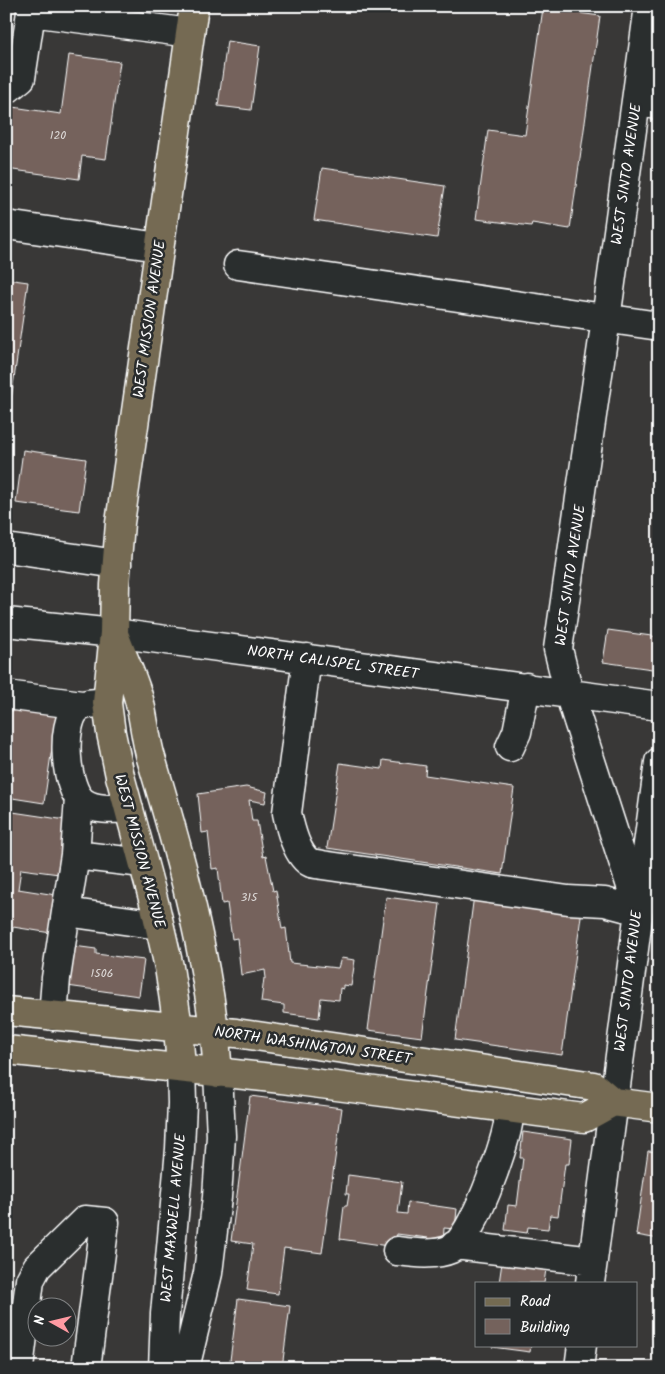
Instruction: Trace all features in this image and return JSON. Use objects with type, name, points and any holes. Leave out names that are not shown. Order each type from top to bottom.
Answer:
[{"type":"main road","name":"WEST MISSION AVENUE","points":[[181,1068],[170,967],[110,733],[95,704],[114,633],[120,523],[194,6]]},
{"type":"main road","name":"WEST MISSION AVENUE","points":[[114,633],[138,696],[146,741],[172,826],[195,924],[215,1031]]},
{"type":"main road","name":"NORTH WASHINGTON STREET","points":[[6,1011],[215,1031],[594,1086],[613,1102]]},
{"type":"main road","points":[[215,1031],[218,1073]]},
{"type":"main road","points":[[6,1050],[181,1068],[584,1118],[613,1102],[659,1108]]},
{"type":"street","name":"WEST SINTO AVENUE","points":[[591,1272],[613,1102],[644,901],[568,693],[558,649],[606,318],[647,104],[649,6]]},
{"type":"street","points":[[6,90],[21,78],[31,12],[190,33]]},
{"type":"street","points":[[6,225],[159,247]]},
{"type":"street","points":[[238,265],[659,326]]},
{"type":"street","points":[[6,548],[117,564]]},
{"type":"street","name":"NORTH CALISPEL STREET","points":[[6,622],[114,633],[659,706]]},
{"type":"street","points":[[307,658],[287,813],[291,831],[299,850],[309,862],[568,900],[605,902],[644,901],[659,762]]},
{"type":"street","points":[[510,747],[517,732],[526,687]]},
{"type":"street","points":[[6,695],[95,704]]},
{"type":"street","points":[[95,704],[72,714],[67,736],[69,772],[79,798],[84,803],[103,809],[128,808]]},
{"type":"street","points":[[53,1016],[56,978],[75,855],[79,798]]},
{"type":"street","points":[[75,855],[143,863]]},
{"type":"street","points":[[66,912],[159,925]]},
{"type":"street","name":"WEST MAXWELL AVENUE","points":[[163,1368],[165,1314],[180,1149],[181,1068]]},
{"type":"street","points":[[186,1368],[208,1273],[217,1197],[221,1136],[218,1073]]},
{"type":"street","points":[[397,1251],[424,1254],[451,1249],[469,1228],[493,1174],[508,1124],[509,1108]]},
{"type":"street","points":[[19,1368],[30,1280],[37,1268],[85,1220],[105,1222],[86,1368]]},
{"type":"street","points":[[455,1245],[591,1272]]},
{"type":"street","points":[[579,1368],[582,1346]]},
{"type":"building","points":[[543,8],[600,16],[570,229],[532,223],[531,226],[476,219],[488,130],[525,135]]},
{"type":"building","points":[[227,41],[260,46],[251,110],[218,106]]},
{"type":"building","points":[[69,55],[120,62],[106,159],[82,156],[79,179],[6,169],[6,106],[61,114]]},
{"type":"building","points":[[322,168],[445,186],[437,238],[314,220]]},
{"type":"building","points":[[6,279],[28,282],[6,434]]},
{"type":"building","points":[[23,450],[86,459],[79,511],[16,503]]},
{"type":"building","points":[[608,630],[659,637],[659,670],[603,662]]},
{"type":"building","points":[[6,706],[57,713],[44,803],[6,797]]},
{"type":"building","points":[[383,760],[426,766],[425,775],[514,788],[502,874],[327,848],[340,763],[382,769]]},
{"type":"building","points":[[246,787],[267,792],[265,803],[249,800],[252,821],[257,821],[263,857],[266,856],[273,891],[276,890],[282,929],[286,928],[290,963],[338,968],[341,958],[355,960],[351,986],[343,985],[343,989],[340,988],[339,1000],[321,998],[319,1018],[284,1013],[284,1005],[261,1002],[264,978],[266,978],[265,970],[241,975],[237,938],[232,939],[227,903],[222,904],[218,868],[212,869],[208,832],[202,833],[198,794]]},
{"type":"building","points":[[6,811],[66,820],[59,874],[21,869],[18,889],[56,895],[51,933],[13,927],[6,978]]},
{"type":"building","points":[[474,895],[582,909],[562,1055],[455,1040]]},
{"type":"building","points":[[386,897],[440,904],[422,1037],[368,1030]]},
{"type":"building","points":[[66,945],[96,949],[96,954],[144,960],[139,996],[60,985]]},
{"type":"building","points":[[250,1096],[342,1108],[322,1253],[284,1248],[278,1294],[247,1290],[253,1244],[231,1241]]},
{"type":"building","points":[[523,1132],[572,1139],[569,1164],[565,1164],[558,1216],[550,1215],[548,1229],[528,1227],[527,1233],[505,1230],[508,1205],[517,1206],[523,1158],[520,1158]]},
{"type":"building","points":[[648,1151],[659,1152],[659,1239],[636,1235]]},
{"type":"building","points":[[348,1175],[402,1182],[398,1213],[407,1214],[408,1202],[457,1209],[455,1229],[444,1228],[443,1245],[427,1243],[428,1238],[397,1234],[395,1247],[340,1239],[344,1206],[347,1206],[349,1194],[346,1194]]},
{"type":"building","points":[[503,1256],[547,1262],[544,1282],[499,1282]]},
{"type":"building","points":[[238,1299],[290,1306],[282,1368],[229,1368]]},
{"type":"building","points":[[492,1346],[531,1346],[530,1352]]}]
